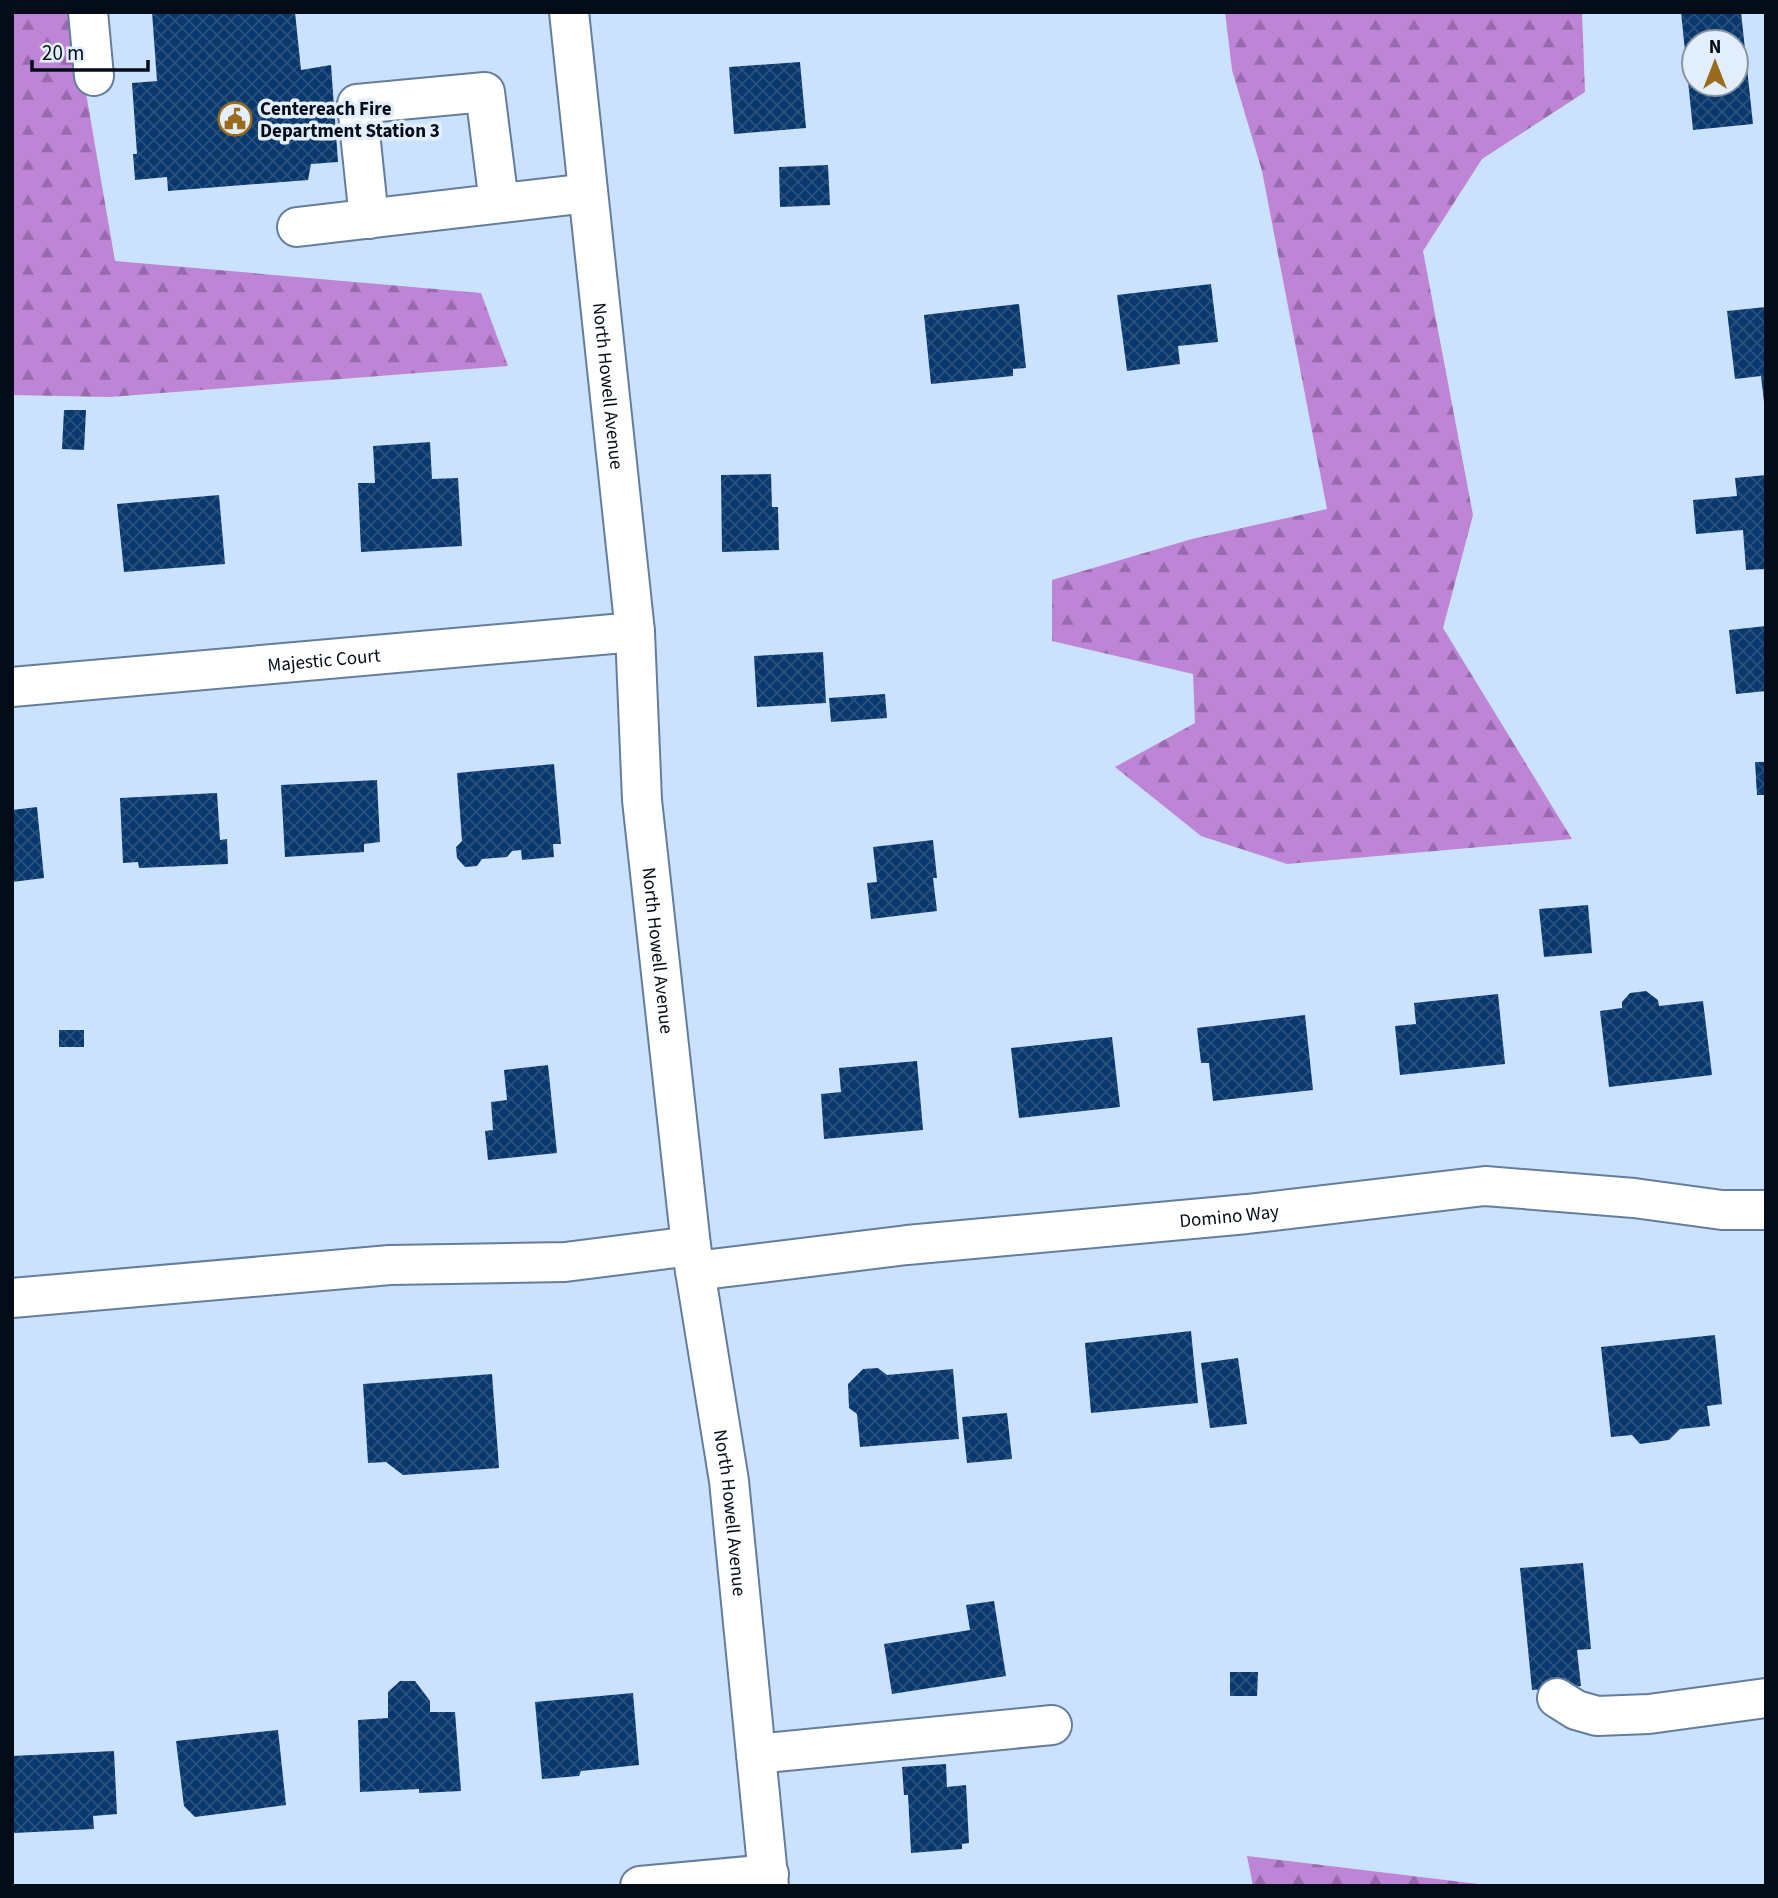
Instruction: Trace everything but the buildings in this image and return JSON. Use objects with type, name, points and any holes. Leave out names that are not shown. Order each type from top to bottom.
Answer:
[{"type":"street","points":[[88,12],[94,76]]},
{"type":"street","name":"North Howell Avenue","points":[[569,12],[635,632],[642,800],[693,1259],[729,1480],[769,1880]]},
{"type":"street","points":[[369,219],[357,104],[485,92],[499,204]]},
{"type":"street","points":[[297,227],[588,193]]},
{"type":"street","name":"Majestic Court","points":[[12,687],[635,632]]},
{"type":"street","name":"Domino Way","points":[[12,1298],[390,1265],[693,1259],[907,1245],[1247,1214],[1485,1186],[1634,1198],[1722,1210],[1766,1210]]},
{"type":"street","points":[[1557,1698],[1576,1710],[1597,1716],[1649,1714],[1766,1699]]},
{"type":"street","points":[[756,1754],[1052,1725]]},
{"type":"street","points":[[639,1886],[769,1880]]},
{"type":"green space","points":[[12,12],[72,12],[115,261],[481,293],[508,366],[110,397],[12,395]]},
{"type":"green space","points":[[1225,12],[1582,12],[1585,92],[1482,159],[1423,251],[1473,515],[1443,628],[1572,839],[1287,864],[1201,836],[1115,767],[1195,723],[1193,674],[1052,641],[1052,580],[1192,539],[1327,509],[1262,171],[1232,70]]},
{"type":"green space","points":[[1247,1856],[1495,1886],[1253,1886]]},
{"type":"place","name":"Centereach Fire Department Station 3","points":[[235,119]]}]
